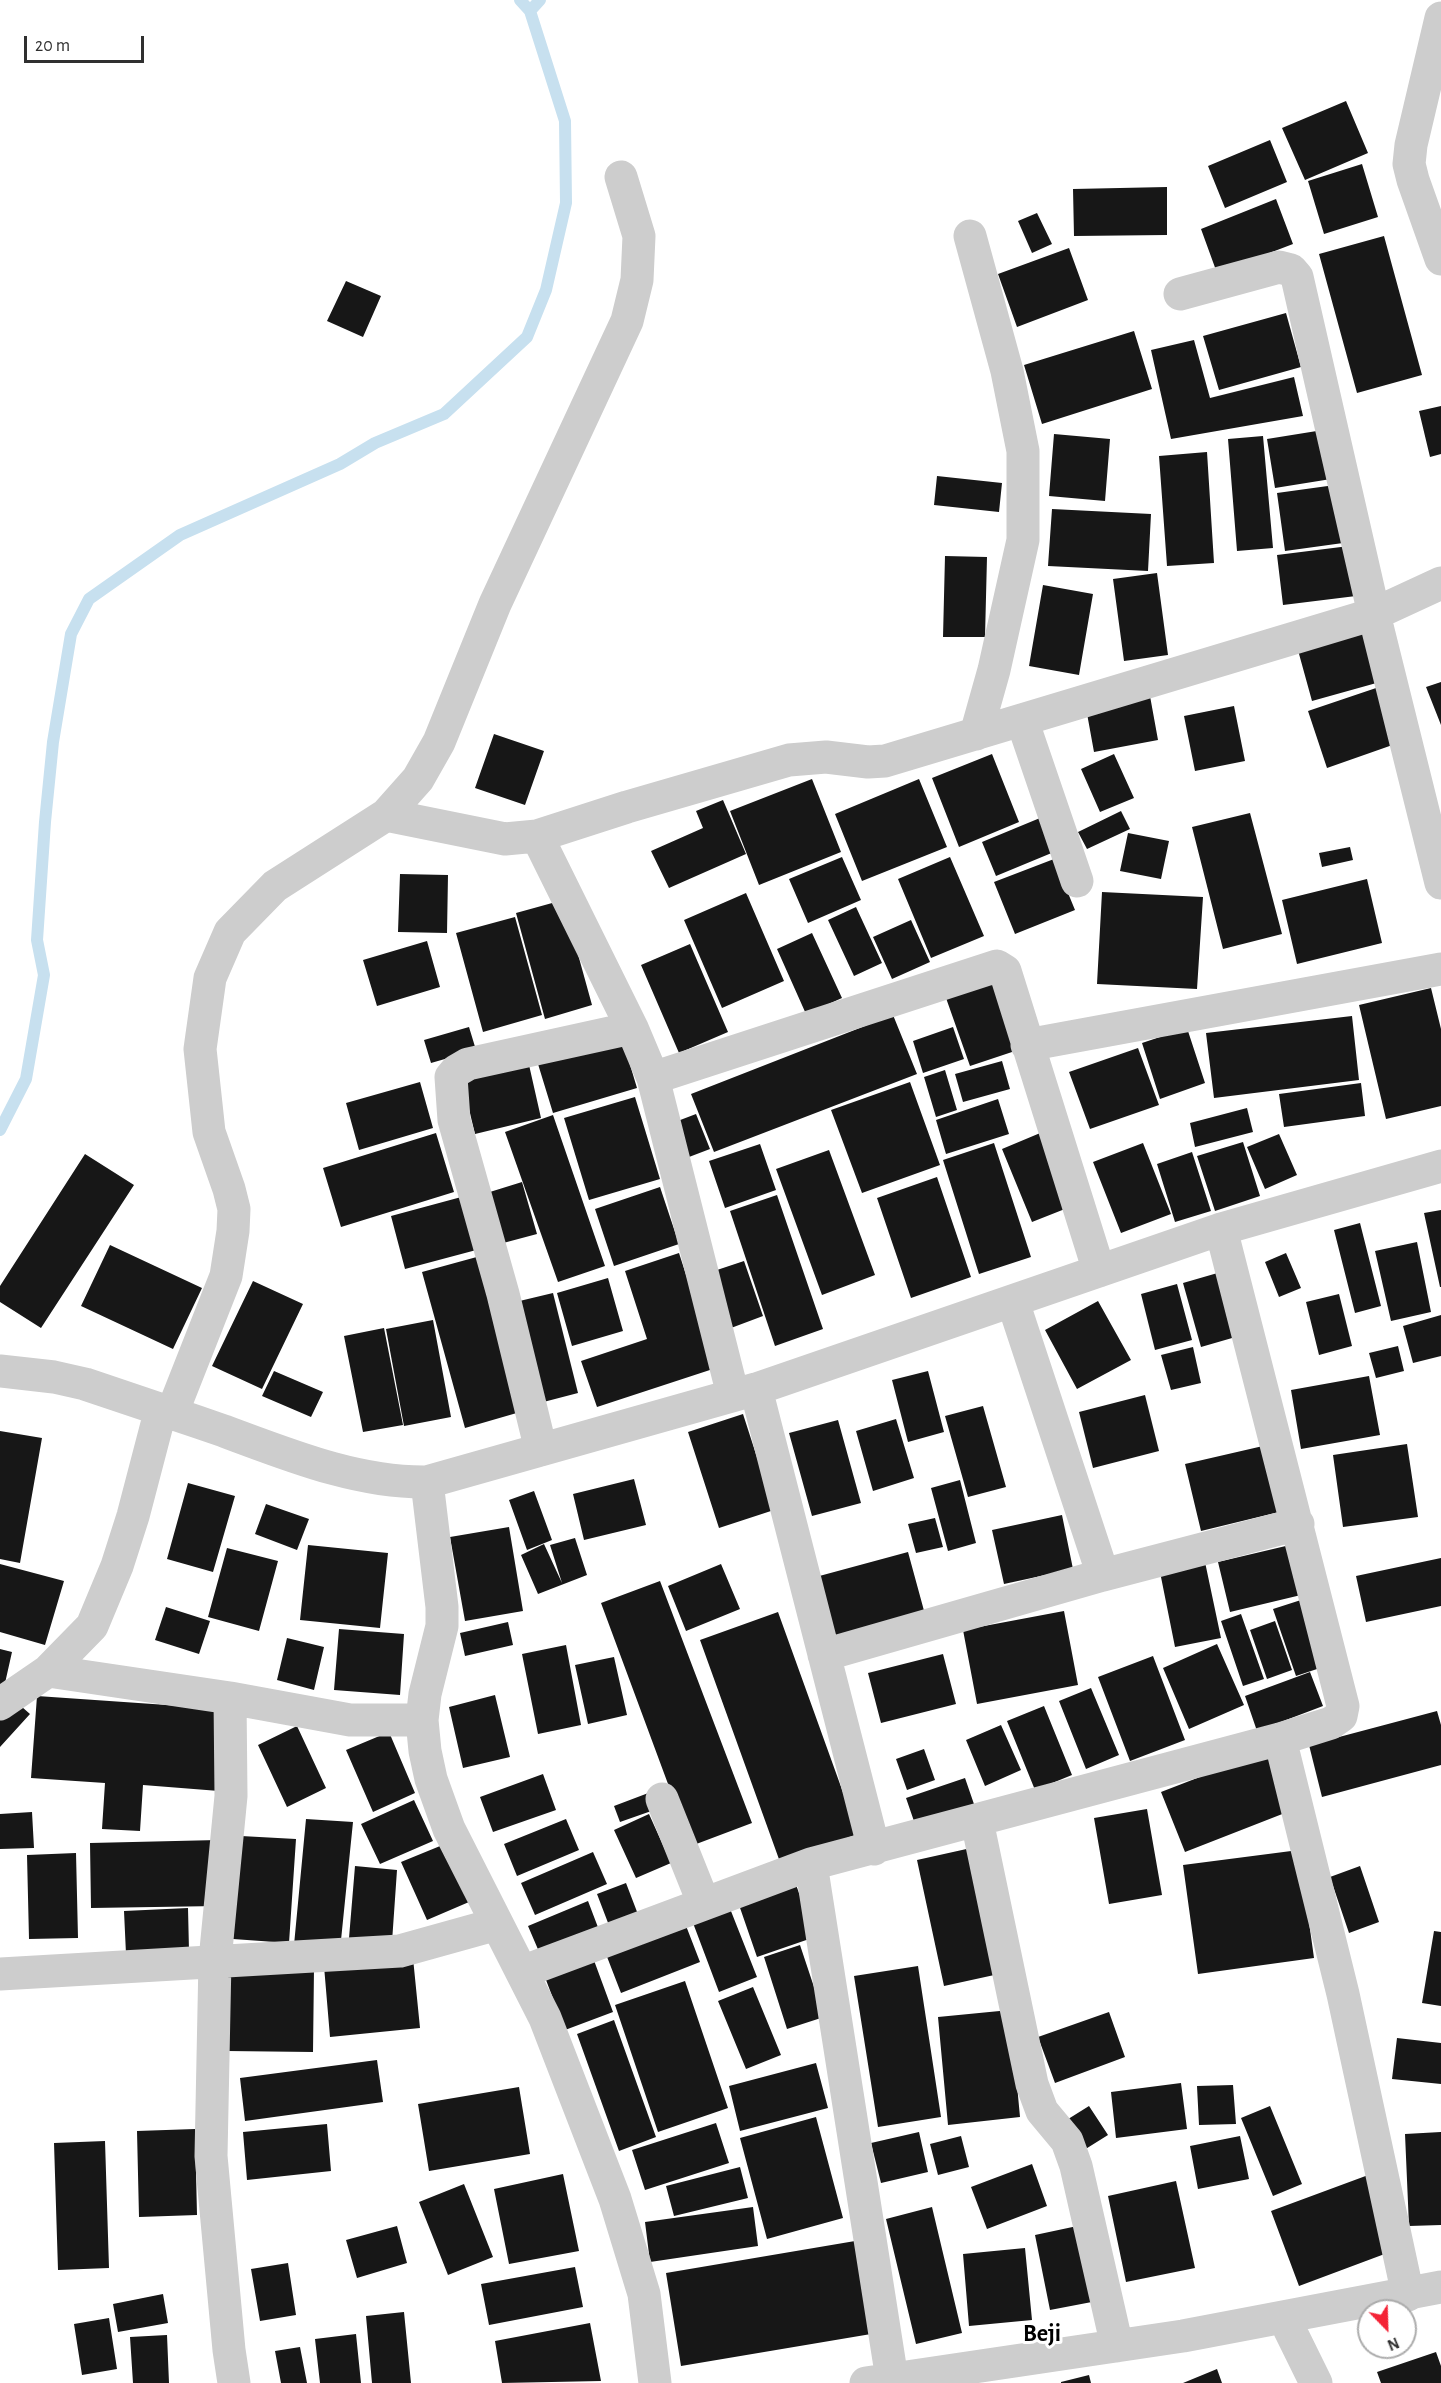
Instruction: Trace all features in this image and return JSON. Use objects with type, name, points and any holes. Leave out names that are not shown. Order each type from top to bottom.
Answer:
[{"type":"street","points":[[1441,18],[1411,145],[1409,164],[1441,259]]},
{"type":"street","points":[[0,1704],[48,1671],[86,1633],[98,1612],[117,1566],[167,1411],[226,1276],[234,1209],[209,1132],[200,1049],[210,978],[230,932],[274,886],[386,815],[418,779],[439,742],[495,604],[627,321],[637,279],[639,236],[621,177]]},
{"type":"street","points":[[970,236],[1007,371],[1023,451],[1023,540],[994,670],[976,734]]},
{"type":"street","points":[[1180,294],[1279,267],[1291,270],[1297,277],[1374,614],[1441,883]]},
{"type":"street","points":[[386,815],[505,839],[537,836],[789,760],[825,757],[868,762],[885,761],[1374,614],[1441,583]]},
{"type":"street","points":[[1022,720],[1077,880]]},
{"type":"street","points":[[537,836],[632,1028],[653,1078],[744,1392],[824,1656],[874,1849]]},
{"type":"street","points":[[653,1078],[997,966],[1005,971],[1099,1271]]},
{"type":"street","points":[[1027,1045],[1441,969]]},
{"type":"street","points":[[541,1450],[503,1294],[454,1119],[451,1077],[456,1071],[468,1065],[632,1028]]},
{"type":"street","points":[[0,1371],[54,1377],[85,1384],[303,1460],[380,1479],[427,1482],[744,1392],[1013,1302],[1221,1229],[1441,1166]]},
{"type":"street","points":[[522,1972],[811,1864],[1280,1739],[1331,1723],[1341,1716],[1343,1706],[1221,1229]]},
{"type":"street","points":[[1013,1302],[1103,1575]]},
{"type":"street","points":[[427,1482],[442,1607],[442,1626],[425,1694],[422,1720],[425,1751],[449,1829],[545,2018],[615,2199],[644,2294],[655,2383]]},
{"type":"street","points":[[824,1656],[1103,1575],[1298,1524]]},
{"type":"street","points":[[48,1671],[230,1698],[350,1720],[422,1720]]},
{"type":"street","points":[[230,1698],[231,1796],[215,1960],[211,2156],[234,2383]]},
{"type":"street","points":[[1280,1739],[1343,1994],[1408,2295]]},
{"type":"street","points":[[662,1799],[704,1904]]},
{"type":"street","points":[[977,1821],[1032,2084],[1042,2110],[1066,2141],[1076,2166],[1118,2346]]},
{"type":"street","points":[[811,1864],[892,2381],[1284,2318],[1441,2287]]},
{"type":"street","points":[[0,1974],[400,1951],[497,1924]]},
{"type":"street","points":[[1284,2318],[1316,2383]]},
{"type":"building","points":[[1346,101],[1368,153],[1305,180],[1282,128]]},
{"type":"building","points":[[1270,140],[1287,182],[1225,208],[1208,166]]},
{"type":"building","points":[[1362,164],[1378,217],[1324,234],[1308,181]]},
{"type":"building","points":[[1167,187],[1167,235],[1074,236],[1073,189]]},
{"type":"building","points":[[1276,199],[1293,244],[1217,273],[1201,229]]},
{"type":"building","points":[[1037,213],[1052,244],[1032,253],[1018,221]]},
{"type":"building","points":[[1384,236],[1422,375],[1357,393],[1319,254]]},
{"type":"building","points":[[1069,248],[1088,300],[1017,327],[998,274]]},
{"type":"building","points":[[346,281],[381,296],[363,337],[327,321]]},
{"type":"building","points":[[1286,313],[1301,367],[1219,390],[1203,336]]},
{"type":"building","points":[[1134,331],[1152,389],[1042,424],[1024,365]]},
{"type":"building","points":[[1194,340],[1210,398],[1294,377],[1303,416],[1171,439],[1151,350]]},
{"type":"building","points":[[1441,406],[1441,454],[1430,457],[1419,411]]},
{"type":"building","points":[[1323,430],[1331,479],[1275,488],[1267,439]]},
{"type":"building","points":[[1054,434],[1110,439],[1105,501],[1049,496]]},
{"type":"building","points":[[1263,436],[1273,548],[1237,551],[1228,439]]},
{"type":"building","points":[[1207,452],[1214,563],[1167,566],[1159,456]]},
{"type":"building","points":[[937,476],[1002,483],[999,512],[934,505]]},
{"type":"building","points":[[1335,485],[1343,543],[1285,551],[1277,493]]},
{"type":"building","points":[[1052,509],[1151,514],[1148,571],[1048,566]]},
{"type":"building","points":[[1349,546],[1356,596],[1283,605],[1277,555]]},
{"type":"building","points":[[945,556],[987,557],[985,637],[943,637]]},
{"type":"building","points":[[1157,573],[1168,655],[1124,661],[1113,579]]},
{"type":"building","points":[[1043,585],[1093,594],[1079,675],[1029,666]]},
{"type":"building","points":[[1364,624],[1380,682],[1312,701],[1296,643]]},
{"type":"building","points":[[1441,682],[1441,725],[1426,687]]},
{"type":"building","points":[[1382,686],[1401,742],[1327,768],[1308,711]]},
{"type":"building","points":[[1150,696],[1158,740],[1094,752],[1086,708]]},
{"type":"building","points":[[1234,706],[1245,761],[1195,771],[1184,716]]},
{"type":"building","points":[[494,734],[544,751],[525,805],[475,788]]},
{"type":"building","points":[[992,754],[1019,822],[959,847],[932,778]]},
{"type":"building","points":[[1114,754],[1134,798],[1100,812],[1081,769]]},
{"type":"building","points":[[812,779],[841,852],[759,885],[730,811]]},
{"type":"building","points":[[919,779],[947,847],[862,881],[835,814]]},
{"type":"building","points":[[723,800],[746,854],[669,888],[651,851],[703,828],[696,811]]},
{"type":"building","points":[[1121,811],[1130,829],[1087,849],[1078,832]]},
{"type":"building","points":[[1250,813],[1282,934],[1223,949],[1192,827]]},
{"type":"building","points":[[1040,818],[1054,852],[996,876],[982,842]]},
{"type":"building","points":[[1128,833],[1169,841],[1161,879],[1120,871]]},
{"type":"building","points":[[1350,847],[1353,860],[1322,867],[1319,853]]},
{"type":"building","points":[[842,857],[861,900],[808,923],[789,879]]},
{"type":"building","points":[[950,857],[984,936],[931,958],[898,879]]},
{"type":"building","points":[[1054,859],[1075,910],[1015,934],[994,882]]},
{"type":"building","points":[[400,874],[448,875],[447,933],[398,932]]},
{"type":"building","points":[[1367,879],[1382,943],[1297,964],[1282,900]]},
{"type":"building","points":[[1102,892],[1203,897],[1197,989],[1097,984]]},
{"type":"building","points":[[746,893],[784,981],[722,1008],[684,920]]},
{"type":"building","points":[[563,900],[592,1005],[545,1019],[516,913]]},
{"type":"building","points":[[856,907],[882,963],[854,976],[828,920]]},
{"type":"building","points":[[515,917],[542,1015],[483,1032],[456,933]]},
{"type":"building","points":[[911,920],[930,962],[892,979],[873,937]]},
{"type":"building","points":[[812,933],[842,998],[806,1014],[777,949]]},
{"type":"building","points":[[427,941],[440,987],[377,1006],[363,960]]},
{"type":"building","points":[[690,944],[728,1032],[679,1053],[641,965]]},
{"type":"building","points":[[997,980],[1021,1049],[970,1066],[946,998]]},
{"type":"building","points":[[1431,988],[1441,1029],[1441,1106],[1386,1119],[1359,1005]]},
{"type":"building","points":[[893,1015],[917,1074],[714,1152],[691,1094]]},
{"type":"building","points":[[1352,1016],[1359,1080],[1214,1098],[1206,1033]]},
{"type":"building","points":[[469,1027],[476,1050],[431,1063],[424,1040]]},
{"type":"building","points":[[953,1027],[964,1059],[923,1073],[913,1041]]},
{"type":"building","points":[[1187,1028],[1205,1083],[1160,1099],[1142,1043]]},
{"type":"building","points":[[622,1038],[637,1088],[553,1113],[538,1064]]},
{"type":"building","points":[[1138,1048],[1159,1105],[1090,1129],[1069,1072]]},
{"type":"building","points":[[527,1056],[541,1118],[475,1134],[460,1072]]},
{"type":"building","points":[[1002,1061],[1010,1089],[963,1102],[955,1074]]},
{"type":"building","points":[[945,1070],[957,1110],[936,1117],[924,1077]]},
{"type":"building","points":[[420,1082],[433,1128],[359,1150],[346,1103]]},
{"type":"building","points":[[910,1082],[940,1165],[862,1193],[831,1110]]},
{"type":"building","points":[[1361,1083],[1365,1116],[1284,1127],[1279,1094]]},
{"type":"building","points":[[635,1097],[660,1179],[589,1200],[564,1118]]},
{"type":"building","points":[[998,1099],[1009,1134],[946,1154],[936,1120]]},
{"type":"building","points":[[1247,1108],[1253,1132],[1195,1147],[1190,1123]]},
{"type":"building","points":[[696,1114],[710,1149],[689,1157],[675,1122]]},
{"type":"building","points":[[553,1115],[605,1266],[558,1282],[505,1132]]},
{"type":"building","points":[[1045,1131],[1075,1205],[1032,1222],[1002,1149]]},
{"type":"building","points":[[436,1133],[454,1192],[341,1227],[323,1168]]},
{"type":"building","points":[[1279,1134],[1297,1175],[1265,1189],[1247,1147]]},
{"type":"building","points":[[1243,1142],[1260,1196],[1215,1211],[1197,1156]]},
{"type":"building","points":[[994,1143],[1031,1257],[979,1274],[943,1160]]},
{"type":"building","points":[[1143,1143],[1171,1214],[1121,1233],[1093,1162]]},
{"type":"building","points":[[760,1144],[776,1190],[725,1208],[709,1161]]},
{"type":"building","points":[[829,1150],[875,1275],[822,1295],[776,1169]]},
{"type":"building","points":[[1192,1152],[1211,1211],[1175,1222],[1157,1164]]},
{"type":"building","points":[[85,1154],[134,1185],[41,1328],[0,1302],[0,1286]]},
{"type":"building","points":[[937,1177],[971,1277],[911,1298],[877,1198]]},
{"type":"building","points":[[522,1182],[537,1234],[492,1246],[477,1196]]},
{"type":"building","points":[[660,1187],[679,1244],[614,1266],[595,1209]]},
{"type":"building","points":[[777,1195],[823,1329],[775,1346],[730,1211]]},
{"type":"building","points":[[465,1196],[480,1249],[405,1269],[391,1216]]},
{"type":"building","points":[[1441,1210],[1441,1287],[1440,1287],[1424,1213]]},
{"type":"building","points":[[1360,1223],[1381,1306],[1355,1313],[1334,1230]]},
{"type":"building","points":[[1417,1242],[1431,1312],[1391,1321],[1375,1251]]},
{"type":"building","points":[[110,1245],[202,1288],[173,1349],[81,1306]]},
{"type":"building","points":[[679,1253],[716,1368],[597,1407],[581,1361],[647,1339],[625,1271]]},
{"type":"building","points":[[1286,1253],[1301,1288],[1279,1297],[1265,1262]]},
{"type":"building","points":[[484,1255],[527,1410],[465,1428],[422,1272]]},
{"type":"building","points":[[744,1261],[763,1316],[731,1328],[711,1272]]},
{"type":"building","points":[[1221,1272],[1239,1336],[1201,1347],[1183,1283]]},
{"type":"building","points":[[608,1278],[623,1331],[572,1346],[557,1293]]},
{"type":"building","points":[[253,1281],[303,1304],[262,1389],[212,1366]]},
{"type":"building","points":[[1177,1284],[1192,1340],[1155,1350],[1141,1294]]},
{"type":"building","points":[[553,1293],[578,1393],[532,1405],[507,1304]]},
{"type":"building","points":[[1339,1294],[1352,1346],[1319,1355],[1306,1302]]},
{"type":"building","points":[[1098,1301],[1131,1360],[1077,1389],[1045,1330]]},
{"type":"building","points":[[1441,1315],[1441,1356],[1413,1363],[1403,1326]]},
{"type":"building","points":[[433,1320],[451,1417],[404,1426],[386,1329]]},
{"type":"building","points":[[384,1328],[403,1425],[363,1432],[344,1336]]},
{"type":"building","points":[[1398,1346],[1404,1371],[1376,1378],[1369,1353]]},
{"type":"building","points":[[1193,1347],[1201,1383],[1171,1390],[1161,1355]]},
{"type":"building","points":[[274,1371],[323,1392],[311,1417],[262,1396]]},
{"type":"building","points":[[928,1371],[944,1432],[908,1442],[892,1380]]},
{"type":"building","points":[[1369,1376],[1380,1435],[1301,1449],[1291,1390]]},
{"type":"building","points":[[1145,1395],[1159,1451],[1093,1468],[1079,1412]]},
{"type":"building","points":[[983,1406],[1006,1487],[968,1497],[945,1416]]},
{"type":"building","points":[[743,1414],[774,1510],[719,1528],[688,1432]]},
{"type":"building","points":[[896,1419],[914,1478],[873,1491],[856,1431]]},
{"type":"building","points":[[838,1420],[861,1503],[812,1516],[789,1433]]},
{"type":"building","points":[[0,1431],[42,1438],[20,1563],[0,1559]]},
{"type":"building","points":[[1407,1444],[1418,1517],[1343,1527],[1333,1455]]},
{"type":"building","points":[[1263,1446],[1279,1512],[1201,1531],[1185,1464]]},
{"type":"building","points":[[634,1479],[646,1525],[584,1540],[573,1494]]},
{"type":"building","points":[[960,1480],[976,1543],[948,1551],[931,1488]]},
{"type":"building","points":[[188,1483],[235,1496],[213,1572],[167,1559]]},
{"type":"building","points":[[534,1491],[552,1540],[527,1550],[509,1500]]},
{"type":"building","points":[[266,1504],[309,1519],[297,1550],[255,1534]]},
{"type":"building","points":[[1062,1515],[1073,1569],[1004,1584],[992,1530]]},
{"type":"building","points":[[935,1518],[943,1547],[916,1553],[908,1524]]},
{"type":"building","points":[[509,1527],[523,1611],[465,1621],[450,1537]]},
{"type":"building","points":[[575,1538],[587,1575],[538,1594],[521,1555],[544,1544],[562,1583],[550,1545]]},
{"type":"building","points":[[308,1545],[388,1553],[380,1628],[300,1620]]},
{"type":"building","points":[[1290,1545],[1301,1595],[1230,1612],[1218,1562]]},
{"type":"building","points":[[227,1548],[278,1561],[259,1631],[208,1617]]},
{"type":"building","points":[[908,1552],[926,1618],[830,1644],[812,1578]]},
{"type":"building","points":[[1441,1558],[1441,1606],[1366,1622],[1356,1576]]},
{"type":"building","points":[[1205,1562],[1221,1638],[1175,1647],[1160,1572]]},
{"type":"building","points":[[0,1564],[64,1581],[45,1645],[0,1632]]},
{"type":"building","points":[[721,1564],[740,1609],[686,1631],[668,1586]]},
{"type":"building","points":[[660,1581],[752,1823],[691,1846],[601,1603]]},
{"type":"building","points":[[1301,1600],[1323,1667],[1296,1676],[1273,1609]]},
{"type":"building","points":[[166,1607],[210,1621],[199,1654],[155,1640]]},
{"type":"building","points":[[1064,1611],[1078,1685],[977,1704],[963,1630]]},
{"type":"building","points":[[778,1612],[858,1834],[780,1862],[700,1640]]},
{"type":"building","points":[[1241,1614],[1264,1679],[1243,1686],[1221,1621]]},
{"type":"building","points":[[1275,1621],[1292,1670],[1267,1679],[1250,1630]]},
{"type":"building","points":[[508,1622],[513,1645],[465,1656],[460,1633]]},
{"type":"building","points":[[339,1629],[404,1634],[400,1695],[334,1690]]},
{"type":"building","points":[[287,1638],[324,1647],[314,1690],[277,1680]]},
{"type":"building","points":[[1217,1644],[1244,1705],[1189,1729],[1163,1668]]},
{"type":"building","points":[[566,1645],[581,1725],[538,1734],[522,1654]]},
{"type":"building","points":[[0,1649],[12,1652],[1,1701],[0,1700]]},
{"type":"building","points":[[943,1654],[956,1704],[881,1723],[868,1673]]},
{"type":"building","points":[[1153,1656],[1185,1740],[1130,1761],[1098,1677]]},
{"type":"building","points":[[614,1657],[627,1715],[588,1724],[575,1665]]},
{"type":"building","points":[[1310,1672],[1323,1706],[1257,1731],[1245,1696]]},
{"type":"building","points":[[1091,1688],[1119,1755],[1086,1769],[1059,1701]]},
{"type":"building","points":[[495,1695],[510,1757],[463,1768],[449,1707]]},
{"type":"building","points":[[37,1696],[225,1709],[219,1791],[143,1785],[140,1831],[102,1829],[105,1783],[31,1778]]},
{"type":"building","points":[[14,1700],[30,1714],[0,1747],[0,1716]]},
{"type":"building","points":[[1044,1706],[1072,1775],[1035,1790],[1007,1721]]},
{"type":"building","points":[[1437,1711],[1441,1725],[1441,1765],[1322,1797],[1309,1745]]},
{"type":"building","points":[[1001,1725],[1021,1770],[985,1786],[966,1740]]},
{"type":"building","points":[[297,1726],[326,1788],[287,1807],[258,1745]]},
{"type":"building","points":[[389,1732],[415,1793],[373,1812],[346,1750]]},
{"type":"building","points":[[924,1749],[935,1780],[907,1790],[896,1759]]},
{"type":"building","points":[[1267,1751],[1290,1811],[1185,1852],[1161,1792]]},
{"type":"building","points":[[543,1774],[556,1810],[493,1832],[480,1797]]},
{"type":"building","points":[[965,1778],[975,1807],[916,1827],[906,1798]]},
{"type":"building","points":[[651,1792],[657,1809],[620,1822],[614,1806]]},
{"type":"building","points":[[414,1800],[433,1841],[380,1864],[361,1824]]},
{"type":"building","points":[[1147,1809],[1162,1895],[1109,1904],[1094,1818]]},
{"type":"building","points":[[32,1812],[34,1848],[0,1849],[0,1814]]},
{"type":"building","points":[[649,1814],[671,1863],[636,1878],[614,1830]]},
{"type":"building","points":[[306,1819],[353,1822],[340,1950],[294,1945]]},
{"type":"building","points":[[566,1819],[579,1850],[517,1876],[504,1844]]},
{"type":"building","points":[[241,1836],[296,1839],[289,1943],[233,1939]]},
{"type":"building","points":[[218,1840],[218,1906],[91,1908],[90,1843]]},
{"type":"building","points":[[445,1844],[469,1902],[427,1920],[401,1862]]},
{"type":"building","points":[[980,1846],[1008,1972],[944,1986],[917,1860]]},
{"type":"building","points":[[1299,1850],[1314,1958],[1198,1974],[1183,1865]]},
{"type":"building","points":[[593,1852],[607,1884],[535,1915],[521,1883]]},
{"type":"building","points":[[76,1853],[78,1938],[29,1939],[27,1855]]},
{"type":"building","points":[[355,1866],[397,1870],[392,1942],[349,1938]]},
{"type":"building","points":[[1360,1866],[1379,1922],[1349,1933],[1330,1877]]},
{"type":"building","points":[[795,1882],[815,1937],[757,1957],[738,1902]]},
{"type":"building","points":[[626,1883],[639,1917],[610,1928],[597,1894]]},
{"type":"building","points":[[588,1901],[599,1930],[540,1954],[528,1926]]},
{"type":"building","points":[[727,1901],[757,1977],[719,1992],[690,1915]]},
{"type":"building","points":[[188,1908],[189,1951],[126,1954],[124,1911]]},
{"type":"building","points":[[683,1918],[700,1962],[621,1993],[604,1949]]},
{"type":"building","points":[[1434,1931],[1441,1932],[1441,2006],[1422,2003]]},
{"type":"building","points":[[800,1945],[824,2017],[787,2029],[764,1957]]},
{"type":"building","points":[[592,1955],[613,2012],[565,2030],[543,1972]]},
{"type":"building","points":[[413,1958],[420,2028],[330,2037],[324,1966]]},
{"type":"building","points":[[918,1966],[941,2117],[878,2127],[854,1976]]},
{"type":"building","points":[[228,1968],[314,1968],[313,2052],[227,2051]]},
{"type":"building","points":[[685,1981],[728,2108],[658,2132],[615,2005]]},
{"type":"building","points":[[753,1987],[781,2055],[746,2069],[718,2001]]},
{"type":"building","points":[[1010,2010],[1020,2117],[948,2125],[938,2017]]},
{"type":"building","points":[[1109,2012],[1125,2057],[1055,2083],[1038,2037]]},
{"type":"building","points":[[614,2020],[656,2137],[619,2151],[577,2034]]},
{"type":"building","points":[[1397,2038],[1441,2043],[1441,2084],[1392,2079]]},
{"type":"building","points":[[377,2060],[383,2102],[245,2121],[240,2078]]},
{"type":"building","points":[[816,2063],[828,2108],[740,2131],[729,2086]]},
{"type":"building","points":[[1181,2083],[1187,2129],[1116,2138],[1111,2092]]},
{"type":"building","points":[[1233,2085],[1236,2124],[1199,2125],[1197,2086]]},
{"type":"building","points":[[519,2087],[530,2154],[429,2171],[418,2104]]},
{"type":"building","points":[[1089,2106],[1108,2135],[1084,2150],[1065,2121]]},
{"type":"building","points":[[1270,2106],[1302,2184],[1273,2196],[1241,2118]]},
{"type":"building","points":[[816,2117],[843,2218],[767,2239],[740,2138]]},
{"type":"building","points":[[716,2123],[729,2163],[645,2190],[632,2150]]},
{"type":"building","points":[[327,2124],[331,2171],[247,2180],[243,2132]]},
{"type":"building","points":[[195,2129],[197,2215],[139,2217],[137,2131]]},
{"type":"building","points":[[919,2132],[928,2172],[881,2183],[871,2143]]},
{"type":"building","points":[[1441,2132],[1441,2225],[1409,2226],[1405,2134]]},
{"type":"building","points":[[961,2136],[969,2167],[938,2175],[930,2144]]},
{"type":"building","points":[[1240,2136],[1249,2179],[1198,2189],[1190,2146]]},
{"type":"building","points":[[105,2141],[109,2268],[58,2270],[54,2143]]},
{"type":"building","points":[[1032,2164],[1047,2206],[987,2229],[971,2187]]},
{"type":"building","points":[[740,2167],[748,2198],[674,2216],[666,2186]]},
{"type":"building","points":[[563,2174],[579,2251],[509,2264],[494,2189]]},
{"type":"building","points":[[1371,2174],[1398,2249],[1299,2286],[1271,2211]]},
{"type":"building","points":[[1176,2181],[1195,2268],[1126,2282],[1108,2196]]},
{"type":"building","points":[[464,2184],[493,2257],[448,2275],[419,2202]]},
{"type":"building","points":[[753,2207],[758,2246],[650,2262],[645,2222]]},
{"type":"building","points":[[932,2207],[962,2333],[916,2344],[886,2219]]},
{"type":"building","points":[[1082,2225],[1097,2301],[1050,2310],[1035,2235]]},
{"type":"building","points":[[397,2226],[407,2263],[357,2278],[346,2240]]},
{"type":"building","points":[[861,2240],[877,2333],[681,2366],[666,2273]]},
{"type":"building","points":[[1025,2248],[1032,2320],[969,2326],[963,2254]]},
{"type":"building","points":[[288,2263],[296,2315],[260,2321],[251,2269]]},
{"type":"building","points":[[575,2267],[583,2307],[489,2325],[481,2284]]},
{"type":"building","points":[[163,2294],[168,2323],[118,2332],[113,2304]]},
{"type":"building","points":[[404,2312],[411,2383],[372,2383],[366,2316]]},
{"type":"building","points":[[109,2318],[117,2369],[82,2375],[74,2324]]},
{"type":"building","points":[[590,2323],[601,2381],[502,2383],[495,2341]]},
{"type":"building","points":[[356,2334],[361,2383],[320,2383],[315,2339]]},
{"type":"building","points":[[167,2335],[169,2383],[133,2383],[130,2337]]},
{"type":"building","points":[[300,2347],[307,2383],[281,2383],[275,2351]]},
{"type":"building","points":[[1436,2352],[1441,2366],[1441,2383],[1381,2383],[1377,2372]]},
{"type":"building","points":[[1217,2369],[1222,2383],[1183,2383]]},
{"type":"building","points":[[1089,2375],[1091,2383],[1061,2383],[1061,2382]]},
{"type":"waterway","points":[[0,1130],[26,1079],[44,975],[37,940],[53,742],[71,634],[89,599],[180,535],[340,464],[375,443],[444,414],[527,337],[546,290],[566,203],[565,121],[530,11],[520,0]]},
{"type":"waterway","points":[[530,11],[540,0]]},
{"type":"district","name":"Beji","points":[[1042,2334]]}]
